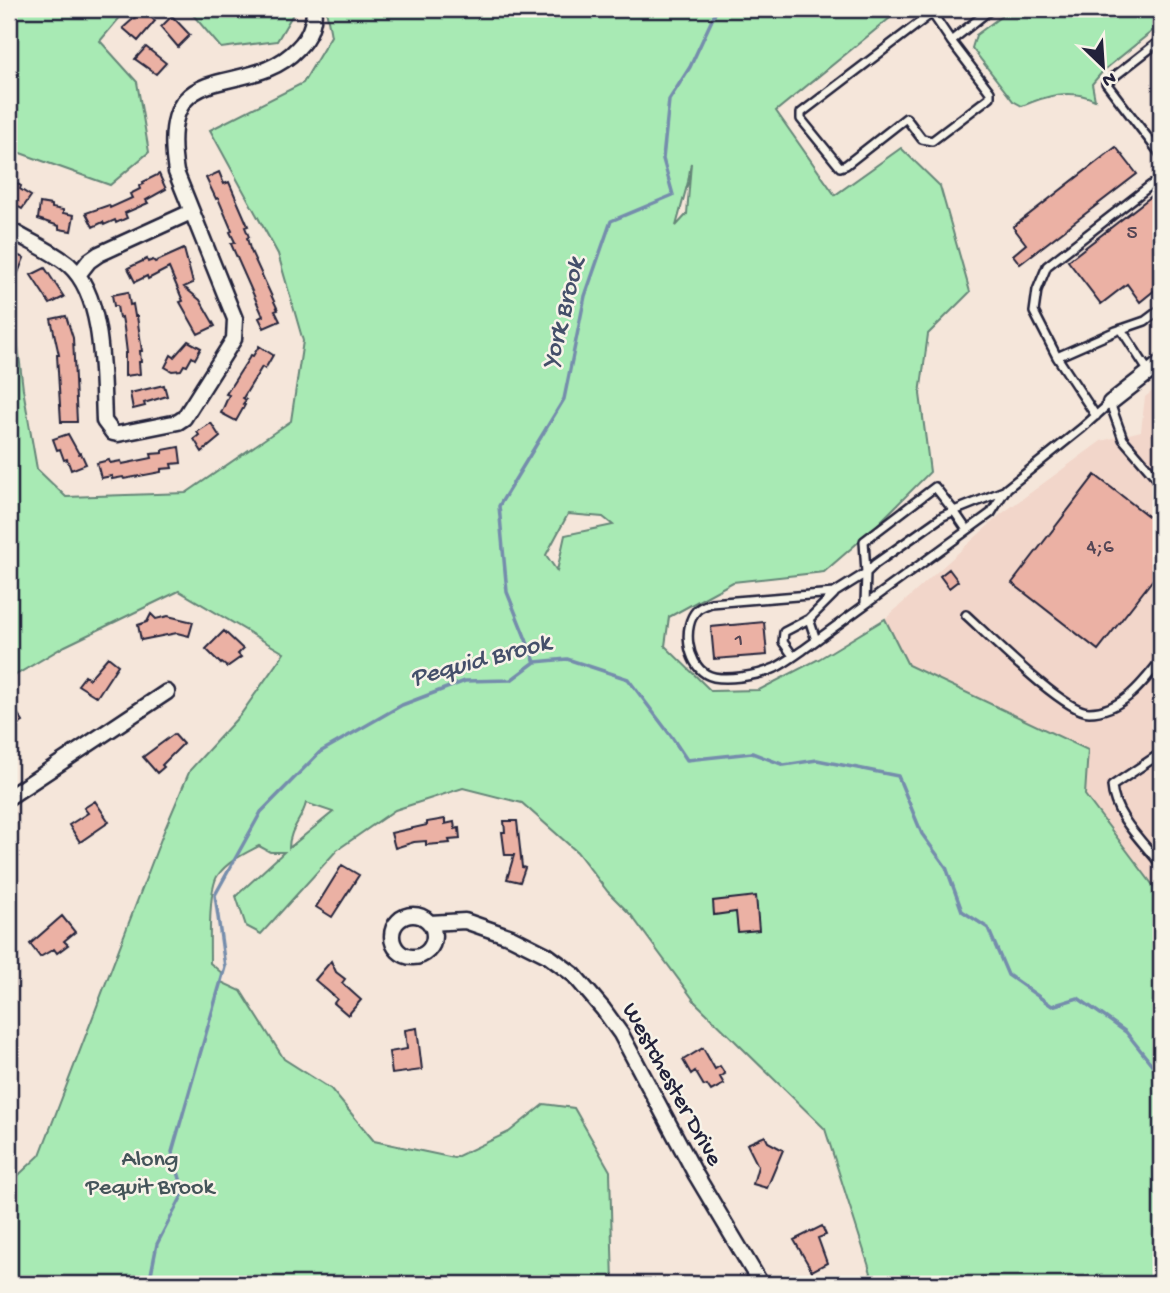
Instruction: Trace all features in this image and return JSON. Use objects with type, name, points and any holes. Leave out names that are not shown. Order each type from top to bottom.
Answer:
[{"type":"street","points":[[9,229],[46,248],[78,275],[95,316],[104,421],[107,427],[118,434],[178,422],[184,418],[234,339],[237,329],[236,319],[176,172],[172,146],[176,118],[182,106],[201,87],[265,71],[292,55],[310,32],[314,9]]},
{"type":"street","points":[[78,275],[89,261],[99,254],[191,212]]},
{"type":"street","points":[[1110,402],[1156,370]]},
{"type":"street","points":[[9,797],[167,692]]},
{"type":"street","name":"Westchester Drive","points":[[430,923],[464,921],[511,937],[547,955],[574,975],[621,1034],[696,1175],[761,1284]]},
{"type":"lane","points":[[951,41],[991,9]]},
{"type":"lane","points":[[930,11],[951,41],[991,95],[932,141],[922,139],[906,118],[840,167],[801,119],[801,113],[930,11]]},
{"type":"lane","points":[[1161,40],[1106,83],[1161,155]]},
{"type":"lane","points":[[1096,416],[1057,357],[1034,312],[1037,290],[1047,266],[1151,185]]},
{"type":"lane","points":[[1057,357],[1145,321],[1161,309]]},
{"type":"lane","points":[[1121,329],[1156,370]]},
{"type":"lane","points":[[793,656],[783,642],[783,632],[809,619],[834,593],[866,573],[920,532],[954,511],[1006,489],[1110,402],[1123,439],[1161,483]]},
{"type":"lane","points":[[865,603],[864,541],[935,486],[967,530]]},
{"type":"lane","points":[[834,593],[711,603],[697,609],[689,623],[689,640],[694,661],[706,674],[723,678],[748,676],[774,668],[990,513],[1006,489]]},
{"type":"lane","points":[[965,615],[1063,701],[1087,713],[1118,706],[1161,660]]},
{"type":"lane","points":[[809,619],[816,640]]},
{"type":"lane","points":[[1161,752],[1112,786],[1121,814],[1161,865]]},
{"type":"shaded area","points":[[1161,384],[1161,896],[1085,795],[1088,750],[907,665],[885,619],[1000,515],[1101,441],[1141,431],[1145,397]]},
{"type":"green space","points":[[9,9],[127,9],[100,41],[137,82],[149,152],[110,185],[9,149]]},
{"type":"green space","points":[[188,9],[296,9],[277,41],[221,48]]},
{"type":"green space","name":"Along Pequit Brook","points":[[326,9],[901,9],[776,111],[835,195],[901,148],[940,186],[970,292],[928,334],[920,394],[930,472],[870,532],[824,572],[733,582],[669,617],[665,646],[711,691],[759,690],[819,659],[885,619],[908,665],[1088,750],[1085,795],[1161,896],[1161,1284],[864,1284],[871,1273],[825,1129],[696,1003],[631,915],[608,892],[577,852],[522,803],[463,788],[395,810],[337,850],[261,934],[246,926],[236,896],[284,852],[270,852],[259,846],[231,862],[215,882],[210,917],[210,963],[223,974],[221,982],[241,991],[284,1059],[331,1089],[374,1141],[454,1158],[509,1132],[544,1104],[574,1108],[610,1171],[613,1284],[9,1284],[9,1184],[40,1155],[190,770],[241,714],[284,653],[179,591],[65,646],[9,679],[9,311],[14,312],[23,389],[37,469],[66,497],[186,493],[291,421],[303,341],[278,254],[210,130],[303,83],[331,36]],"holes":[[[691,163],[687,214],[676,226],[688,182]],[[568,514],[603,517],[613,525],[565,535],[557,571],[546,555]],[[306,803],[333,812],[289,848],[291,835]]]},
{"type":"green space","points":[[1011,9],[1161,9],[1161,24],[1103,71],[1092,84],[1095,100],[1067,94],[1022,106],[1013,101],[972,48],[976,35]]},
{"type":"building","points":[[143,10],[155,21],[138,41],[123,28]]},
{"type":"building","points":[[172,16],[190,35],[178,47],[161,27]]},
{"type":"building","points":[[146,47],[166,63],[156,74],[135,59]]},
{"type":"building","points":[[1116,147],[1137,174],[1020,264],[1013,255],[1026,244],[1013,227]]},
{"type":"building","points":[[219,172],[224,184],[229,182],[248,226],[245,227],[250,249],[278,310],[275,311],[280,321],[264,328],[259,318],[263,316],[231,244],[235,242],[230,232],[232,231],[206,178]]},
{"type":"building","points":[[159,174],[166,189],[146,200],[148,203],[125,213],[127,218],[104,225],[103,222],[93,227],[86,213],[109,205],[110,208],[132,198],[130,194],[140,189],[139,186],[144,184],[143,182]]},
{"type":"building","points":[[9,179],[31,196],[22,209],[9,202]]},
{"type":"building","points":[[1153,195],[1161,206],[1161,285],[1140,302],[1127,284],[1101,304],[1068,261]]},
{"type":"building","points":[[40,203],[52,205],[52,208],[63,210],[63,213],[74,215],[71,231],[59,229],[59,226],[38,219]]},
{"type":"building","points":[[184,249],[193,283],[184,287],[200,300],[215,326],[198,334],[180,302],[183,301],[169,268],[148,279],[147,276],[135,282],[128,268],[147,259],[148,262],[155,262]]},
{"type":"building","points":[[9,254],[24,258],[18,273],[9,269]]},
{"type":"building","points":[[45,268],[64,297],[50,304],[31,275]]},
{"type":"building","points":[[128,292],[130,305],[133,304],[137,316],[142,351],[140,374],[125,376],[127,353],[124,328],[112,295]]},
{"type":"building","points":[[66,316],[73,338],[77,422],[61,422],[59,355],[51,319]]},
{"type":"building","points":[[188,341],[201,348],[195,359],[192,357],[181,370],[172,371],[165,367],[171,355],[174,357]]},
{"type":"building","points":[[259,346],[273,355],[265,369],[262,367],[243,398],[246,400],[243,404],[245,405],[236,421],[221,413],[229,395],[226,394]]},
{"type":"building","points":[[164,385],[167,396],[133,409],[130,393]]},
{"type":"building","points":[[211,423],[220,437],[202,452],[194,439],[199,435],[197,432]]},
{"type":"building","points":[[68,434],[86,464],[71,470],[53,439]]},
{"type":"building","points":[[179,447],[181,463],[171,464],[172,468],[124,479],[112,479],[112,476],[101,478],[97,463],[109,460],[110,463],[121,461],[122,464],[152,458],[151,454]]},
{"type":"building","points":[[1095,475],[1161,526],[1161,569],[1098,650],[1012,583]]},
{"type":"building","points":[[949,569],[958,581],[949,588],[940,576]]},
{"type":"building","points":[[151,614],[156,619],[168,616],[193,622],[189,636],[177,633],[141,640],[138,625],[147,622]]},
{"type":"building","points":[[764,622],[767,655],[714,659],[711,627]]},
{"type":"building","points":[[224,631],[243,649],[238,654],[241,657],[227,667],[206,649]]},
{"type":"building","points":[[108,657],[118,665],[97,697],[78,685],[85,676],[89,679]]},
{"type":"building","points":[[9,700],[23,722],[9,731]]},
{"type":"building","points":[[174,734],[183,744],[157,773],[143,757]]},
{"type":"building","points":[[95,801],[109,822],[80,842],[69,825],[88,813],[84,808]]},
{"type":"building","points":[[445,819],[445,824],[454,822],[455,829],[459,828],[460,839],[449,840],[450,843],[426,845],[426,841],[414,842],[395,848],[391,833]]},
{"type":"building","points":[[504,821],[517,821],[522,867],[525,868],[520,882],[507,879],[514,855],[505,855],[502,832],[505,832]]},
{"type":"building","points":[[342,865],[359,875],[332,917],[316,907]]},
{"type":"building","points":[[756,896],[759,930],[738,932],[736,912],[714,915],[713,901]]},
{"type":"building","points":[[62,916],[75,932],[64,941],[68,945],[57,953],[54,949],[40,957],[30,944]]},
{"type":"building","points":[[331,961],[336,972],[345,979],[342,983],[361,1000],[348,1015],[334,1003],[337,999],[315,980]]},
{"type":"building","points":[[417,1028],[422,1070],[392,1074],[389,1052],[407,1049],[405,1030]]},
{"type":"building","points":[[703,1048],[715,1069],[720,1066],[725,1074],[720,1077],[724,1084],[711,1091],[707,1085],[704,1086],[695,1071],[691,1074],[683,1060]]},
{"type":"building","points":[[765,1136],[768,1142],[783,1150],[767,1188],[753,1184],[758,1166],[747,1144]]},
{"type":"building","points":[[822,1226],[826,1235],[818,1238],[827,1263],[812,1271],[794,1240]]},
{"type":"waterway","name":"York Brook","points":[[535,662],[507,592],[499,506],[564,399],[585,296],[611,221],[673,195],[663,159],[669,100],[690,67],[717,9]]},
{"type":"waterway","name":"Pequid Brook","points":[[149,1284],[157,1244],[184,1192],[172,1152],[225,967],[215,895],[261,812],[320,752],[402,705],[465,681],[511,680],[535,662],[567,659],[628,679],[687,760],[752,753],[784,765],[817,760],[898,776],[922,834],[946,867],[962,911],[988,928],[1008,975],[1052,1006],[1078,998],[1126,1032],[1161,1076]]}]
